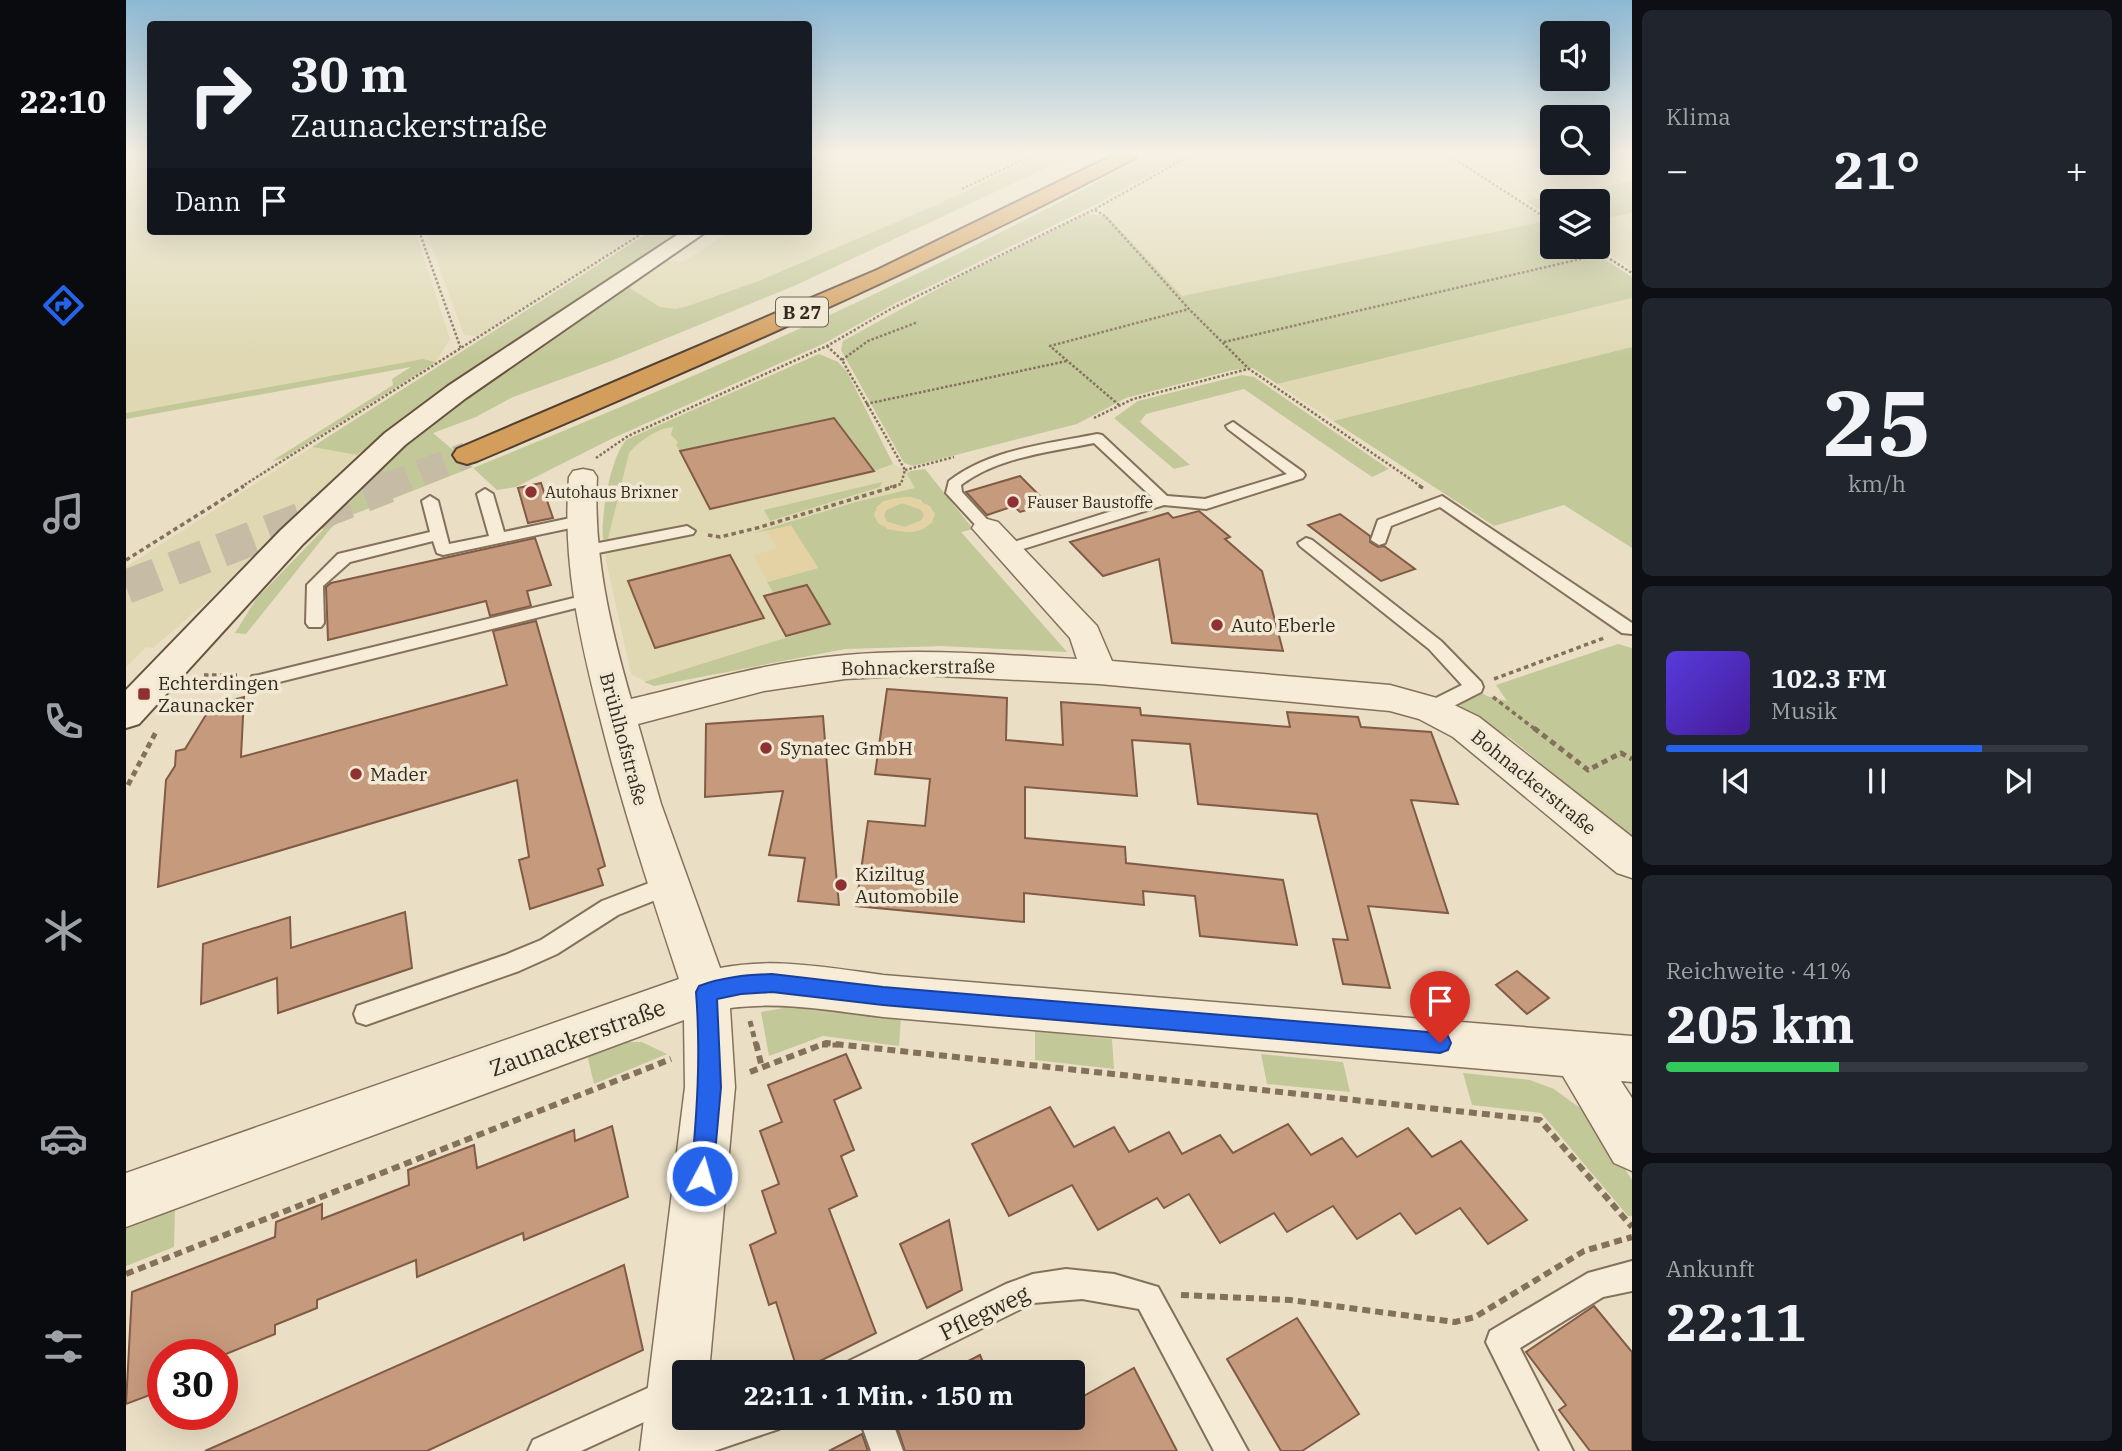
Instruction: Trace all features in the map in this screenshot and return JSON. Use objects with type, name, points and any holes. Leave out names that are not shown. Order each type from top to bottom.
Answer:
[{"type":"highway","name":"B 27","points":[[955,222],[851,271],[463,444],[836,297],[997,222]]},
{"type":"main road","points":[[126,714],[292,537],[395,439],[457,392],[690,235]]},
{"type":"street","name":"Brühlhofstraße","points":[[583,477],[582,536],[590,599],[617,716],[641,804],[717,1027]]},
{"type":"street","points":[[997,538],[1086,634],[1099,672]]},
{"type":"street","name":"Bohnackerstraße","points":[[617,716],[727,687],[845,667],[954,664],[1099,672],[1414,702],[1466,727],[1632,861]]},
{"type":"street","name":"Zaunackerstraße","points":[[126,1200],[635,1016],[717,1027],[772,983],[883,996],[1632,1059]]},
{"type":"street","points":[[681,1360],[717,1027]]},
{"type":"street","points":[[1577,1055],[1632,1145]]},
{"type":"street","points":[[671,1450],[673,1430]]},
{"type":"lane","points":[[1163,500],[1097,438],[974,469],[954,484],[954,493],[997,538],[1163,500],[1206,504],[1298,475],[1233,426]]},
{"type":"lane","points":[[485,494],[497,537]]},
{"type":"lane","points":[[430,500],[443,550],[497,537],[687,531]]},
{"type":"lane","points":[[1379,540],[1384,523],[1442,501],[1628,629]]},
{"type":"lane","points":[[315,623],[315,585],[344,558],[439,535]]},
{"type":"lane","points":[[1306,543],[1435,645],[1474,687],[1431,709]]},
{"type":"lane","points":[[259,681],[590,599]]},
{"type":"lane","points":[[366,1014],[511,964],[548,947],[610,908],[670,884]]},
{"type":"lane","points":[[1557,1451],[1501,1342],[1598,1283],[1632,1276]]},
{"type":"lane","name":"Pflegweg","points":[[884,1360],[1039,1285],[1070,1282],[1093,1284],[1148,1297]]},
{"type":"lane","points":[[1148,1297],[1232,1451]]},
{"type":"lane","points":[[544,1451],[672,1394]]},
{"type":"lane","points":[[671,1450],[735,1430]]},
{"type":"lane","points":[[879,1430],[887,1451]]},
{"type":"path","points":[[583,477],[598,456],[628,436],[827,346],[889,310],[1069,222]]},
{"type":"path","points":[[1110,222],[1189,309],[1249,369],[1410,479]]},
{"type":"path","points":[[420,235],[461,349]]},
{"type":"path","points":[[126,560],[640,235]]},
{"type":"path","points":[[1223,342],[1580,259]]},
{"type":"path","points":[[1610,259],[1632,273]]},
{"type":"path","points":[[1119,405],[1049,346],[1189,309]]},
{"type":"path","points":[[842,360],[868,341],[918,321]]},
{"type":"path","points":[[687,531],[720,537],[901,484],[905,470],[842,360],[827,346]]},
{"type":"path","points":[[866,404],[1067,361]]},
{"type":"path","points":[[1474,687],[1628,629]]},
{"type":"path","points":[[203,676],[245,675],[259,681]]},
{"type":"path","points":[[1474,687],[1498,700],[1588,770],[1621,753],[1632,759]]},
{"type":"path","points":[[126,784],[126,792]]},
{"type":"path","points":[[717,1027],[761,1068]]},
{"type":"path","points":[[717,1027],[761,1068]]},
{"type":"path","points":[[126,1274],[717,1027]]},
{"type":"path","points":[[761,1068],[826,1043],[1540,1120],[1632,1227]]},
{"type":"path","points":[[1148,1297],[1190,1294],[1277,1299],[1455,1322],[1475,1317],[1584,1251],[1632,1237]]},
{"type":"shaded area","points":[[126,222],[147,222],[147,235],[416,235],[450,339],[436,362],[423,359],[126,413]]},
{"type":"shaded area","points":[[812,222],[897,222],[761,280],[688,306],[675,309],[660,307],[628,287],[664,261],[684,262],[724,235],[812,235]]},
{"type":"shaded area","points":[[1114,222],[1540,222],[1181,297]]},
{"type":"shaded area","points":[[1610,222],[1632,222],[1632,269],[1610,255]]},
{"type":"shaded area","points":[[427,235],[636,235],[477,336],[464,335]]},
{"type":"shaded area","points":[[1632,298],[1632,347],[1333,421],[1277,384]]},
{"type":"shaded area","points":[[819,354],[838,362],[847,372],[893,464],[910,471],[925,469],[973,529],[961,532],[1067,652],[942,646],[845,649],[654,686],[631,674],[606,561],[602,527],[615,459],[620,448],[626,440],[637,434]]},
{"type":"shaded area","points":[[312,447],[357,455],[211,598],[153,648],[146,647],[126,667],[126,567]]},
{"type":"green space","points":[[897,222],[931,222],[794,286],[611,361],[513,397],[476,417],[433,433],[473,467],[342,519],[331,528],[246,634],[235,633],[256,599],[408,442],[478,386],[628,287],[660,307],[675,309],[761,280]]},
{"type":"green space","points":[[1021,222],[1061,222],[896,303],[825,343],[609,440],[516,487],[497,490],[473,468],[730,360]]},
{"type":"green space","points":[[1071,222],[1112,222],[1182,296],[1540,222],[1540,259],[1604,259],[1632,277],[1632,298],[1277,384],[1253,368],[1233,370],[1126,398],[1077,424],[913,466],[904,463],[841,350],[843,341],[965,274]]},
{"type":"green space","points":[[645,235],[679,235],[478,367],[357,455],[312,447]]},
{"type":"green space","points":[[1632,347],[1632,548],[1564,505],[1494,526],[1333,421]]},
{"type":"green space","points":[[819,354],[838,362],[847,372],[893,464],[874,471],[834,418],[680,451],[676,445],[678,442],[671,435],[673,427],[667,428],[649,436],[629,453],[608,539],[603,539],[603,515],[608,487],[615,460],[626,440]]},
{"type":"green space","points":[[423,359],[436,362],[284,458],[272,461],[393,385],[392,379],[411,367],[126,419],[126,413]]},
{"type":"green space","points":[[1242,375],[1254,377],[1389,469],[1372,477],[1244,389],[1146,414],[1140,422],[1190,465],[1174,469],[1114,418],[1138,401]]},
{"type":"green space","points":[[925,469],[973,529],[961,532],[1067,652],[942,646],[845,649],[654,686],[644,682],[830,624],[808,585],[774,594],[767,582],[818,568],[791,526],[753,533],[856,502],[915,488],[907,474]],"holes":[[[909,497],[921,500],[933,522],[913,532],[887,529],[876,508],[884,501]]]},
{"type":"green space","points":[[882,482],[880,487],[770,521],[764,510]]},
{"type":"green space","points":[[902,503],[920,509],[924,514],[922,520],[905,527],[887,522],[884,516],[886,510]]},
{"type":"green space","points":[[1618,644],[1632,648],[1632,838],[1510,738],[1462,711],[1459,701],[1478,691],[1507,701],[1496,685]]},
{"type":"green space","points":[[790,1007],[901,1018],[899,1046],[823,1036],[769,1056],[761,1012]]},
{"type":"green space","points":[[1035,1031],[1112,1039],[1114,1069],[1035,1060]]},
{"type":"green space","points":[[622,1042],[642,1042],[667,1054],[594,1084],[587,1054]]},
{"type":"green space","points":[[1261,1054],[1343,1062],[1350,1092],[1267,1084]]},
{"type":"green space","points":[[1463,1073],[1530,1080],[1554,1089],[1591,1116],[1632,1180],[1632,1216],[1628,1216],[1541,1113],[1472,1105]]},
{"type":"green space","points":[[175,1210],[174,1247],[126,1266],[126,1229]]},
{"type":"sand","points":[[909,497],[930,506],[935,514],[926,527],[919,531],[901,532],[878,523],[874,515],[879,506],[888,500]],"holes":[[[902,503],[920,509],[924,514],[922,520],[905,527],[887,522],[884,516],[886,510]]]},
{"type":"sand","points":[[791,525],[818,568],[767,582],[753,555],[777,549],[767,531]]},
{"type":"building","points":[[834,418],[874,471],[710,509],[680,451]]},
{"type":"building","points":[[1020,476],[1048,504],[1020,512],[1014,506],[987,515],[966,492]]},
{"type":"building","points":[[541,483],[553,518],[528,523],[518,488]]},
{"type":"building","points":[[1199,511],[1230,537],[1225,539],[1262,571],[1283,651],[1172,643],[1159,559],[1103,576],[1070,542],[1168,513],[1173,518]]},
{"type":"building","points":[[1340,514],[1370,536],[1370,542],[1378,547],[1384,546],[1415,569],[1381,581],[1308,525]]},
{"type":"building","points":[[535,538],[551,585],[527,591],[531,606],[490,616],[486,601],[328,640],[326,587],[331,583]]},
{"type":"building","points":[[730,555],[764,618],[655,648],[628,581]]},
{"type":"building","points":[[807,585],[830,624],[786,636],[764,596]]},
{"type":"building","name":"Mader","points":[[536,621],[605,866],[598,869],[603,885],[530,909],[519,860],[529,857],[517,780],[158,887],[166,780],[175,766],[176,751],[185,749],[212,705],[244,697],[241,757],[507,685],[493,631]]},
{"type":"building","points":[[887,689],[1007,698],[1006,740],[1063,745],[1061,702],[1140,708],[1141,715],[1290,727],[1287,712],[1358,717],[1361,727],[1431,732],[1458,804],[1411,800],[1448,913],[1368,906],[1390,988],[1343,984],[1333,939],[1348,940],[1317,814],[1198,804],[1190,744],[1132,740],[1137,796],[1025,787],[1025,838],[1125,847],[1126,863],[1283,880],[1297,945],[1200,936],[1195,896],[1143,891],[1144,905],[1024,893],[1024,922],[856,906],[868,821],[925,826],[930,779],[875,774]]},
{"type":"building","name":"Synatec GmbH","points":[[823,716],[839,905],[798,901],[805,858],[769,855],[783,791],[705,797],[706,724]]},
{"type":"building","points":[[405,912],[412,968],[278,1013],[277,978],[201,1004],[203,944],[290,917],[291,948]]},
{"type":"building","points":[[1517,971],[1549,998],[1527,1014],[1496,985]]},
{"type":"building","points":[[846,1054],[861,1088],[834,1100],[854,1150],[841,1156],[857,1196],[829,1209],[876,1333],[822,1360],[794,1360],[776,1302],[769,1305],[750,1245],[776,1233],[762,1191],[779,1184],[760,1131],[782,1122],[768,1085]]},
{"type":"building","points":[[1050,1107],[1074,1147],[1114,1127],[1129,1152],[1169,1132],[1182,1154],[1220,1135],[1233,1153],[1288,1124],[1311,1155],[1342,1138],[1357,1157],[1408,1128],[1432,1157],[1461,1141],[1527,1220],[1488,1244],[1460,1208],[1416,1234],[1400,1213],[1357,1239],[1333,1206],[1287,1232],[1274,1213],[1220,1243],[1189,1194],[1164,1208],[1157,1198],[1098,1230],[1072,1185],[1009,1216],[972,1144]]},
{"type":"building","points":[[612,1126],[628,1197],[524,1240],[523,1233],[417,1277],[416,1260],[317,1300],[317,1308],[275,1325],[275,1334],[238,1349],[238,1339],[147,1339],[147,1396],[126,1404],[132,1292],[275,1237],[276,1222],[322,1204],[322,1219],[409,1185],[408,1170],[474,1145],[477,1168],[574,1130],[575,1141]]},
{"type":"building","points":[[949,1220],[962,1290],[927,1308],[900,1244]]},
{"type":"building","points":[[624,1265],[643,1350],[427,1451],[205,1451]]},
{"type":"building","points":[[1594,1306],[1632,1352],[1632,1451],[1590,1451],[1559,1410],[1566,1405],[1526,1352]]},
{"type":"building","points":[[1297,1318],[1359,1414],[1302,1451],[1281,1451],[1227,1359]]},
{"type":"building","points":[[1134,1368],[1177,1451],[905,1451],[898,1430],[1085,1430],[1085,1395]]},
{"type":"building","points":[[862,1434],[868,1451],[829,1451]]},
{"type":"tunnel","points":[[384,487],[467,455]]},
{"type":"tunnel","points":[[126,587],[388,486]]},
{"type":"place","name":"Autohaus Brixner","points":[[531,492]]},
{"type":"place","name":"Fauser Baustoffe","points":[[1013,502]]},
{"type":"place","name":"Auto Eberle","points":[[1217,625]]},
{"type":"place","name":"Echterdingen Zaunacker","points":[[144,694]]},
{"type":"place","name":"Synatec GmbH","points":[[766,748]]},
{"type":"place","name":"Mader","points":[[356,774]]},
{"type":"place","name":"Kiziltug Automobile","points":[[841,885]]},
{"type":"route","points":[[702,1176],[710,1087],[706,992],[741,985],[772,983],[883,996],[1440,1043]]}]
